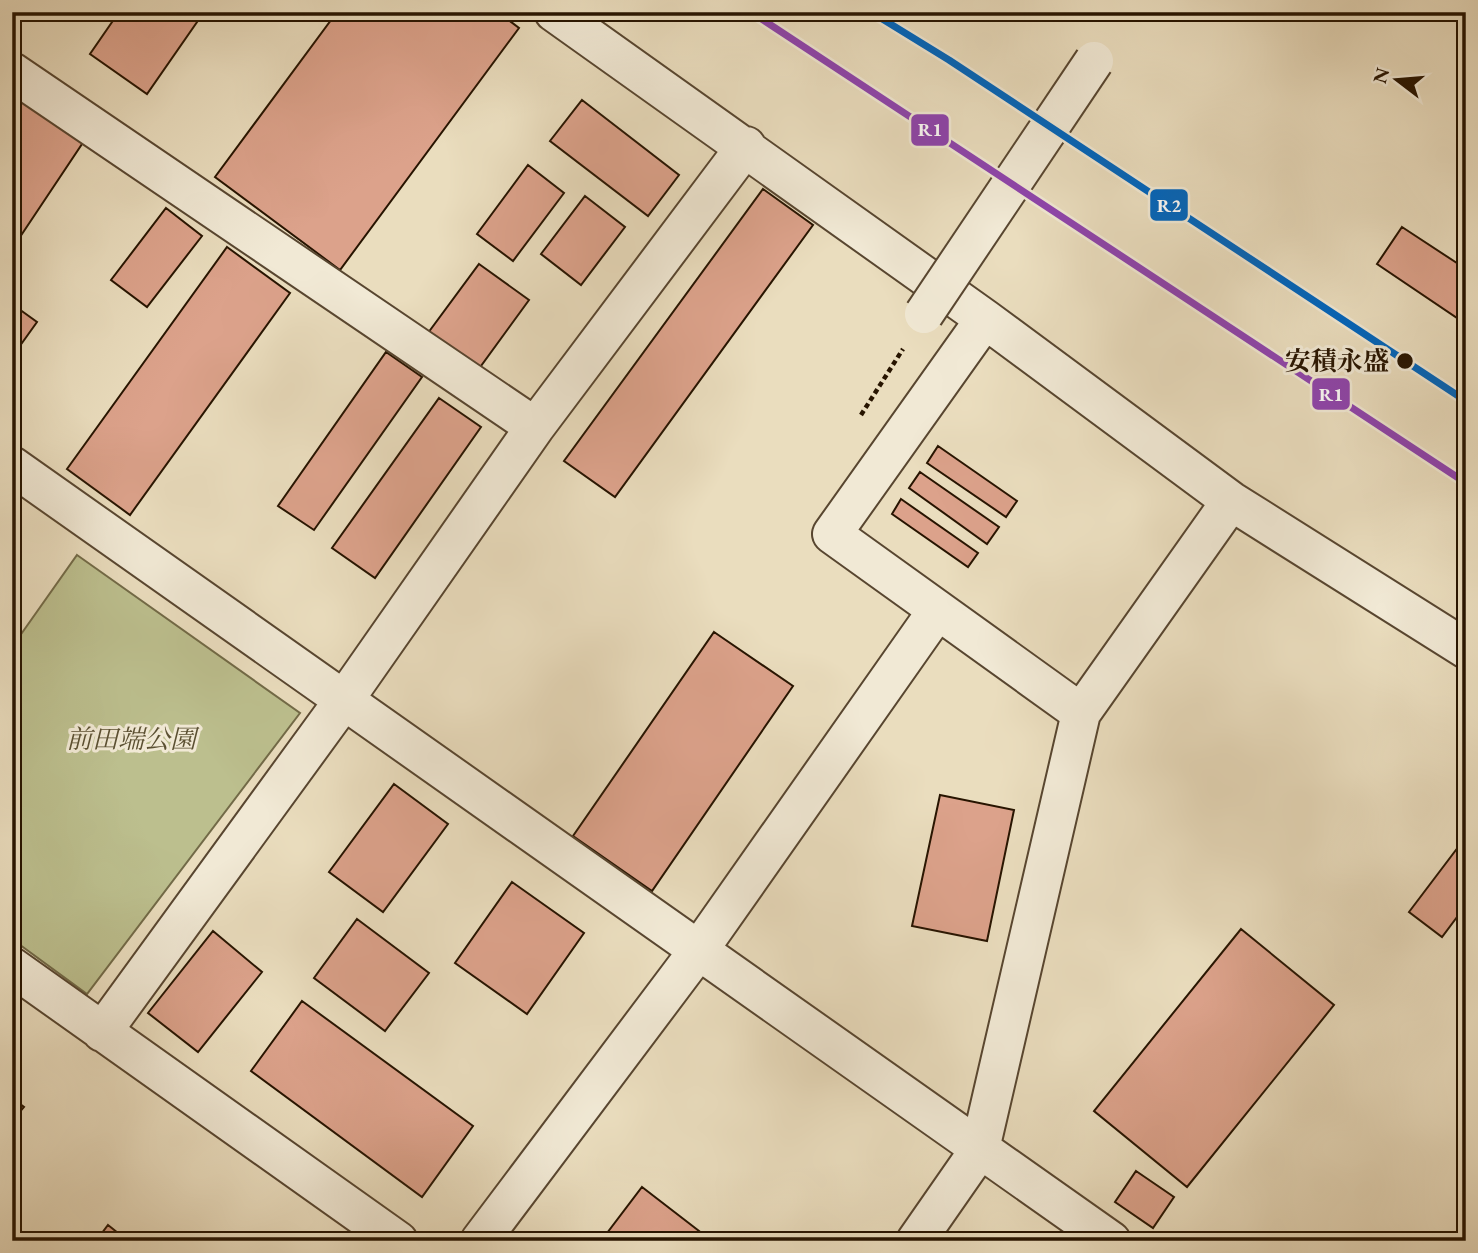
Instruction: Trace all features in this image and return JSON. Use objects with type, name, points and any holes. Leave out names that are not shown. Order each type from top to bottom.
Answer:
[{"type":"street","points":[[554,12],[746,146],[1231,500],[1466,649]]},
{"type":"street","points":[[924,314],[1094,61]]},
{"type":"street","points":[[12,72],[535,427]]},
{"type":"street","points":[[102,1032],[344,700],[535,427],[746,146]]},
{"type":"street","points":[[985,319],[832,534],[1081,713]]},
{"type":"street","points":[[12,466],[1111,1241]]},
{"type":"street","points":[[916,1241],[980,1149],[1081,713],[1231,500]]},
{"type":"street","points":[[480,1241],[698,951],[937,611]]},
{"type":"street","points":[[12,967],[398,1241]]},
{"type":"path","points":[[859,418],[924,314]]},
{"type":"green space","name":"前田端公園","points":[[77,555],[300,713],[87,994],[12,939],[12,647]]},
{"type":"building","points":[[119,12],[204,12],[147,94],[90,54]]},
{"type":"building","points":[[337,12],[498,12],[519,28],[340,270],[215,177]]},
{"type":"building","points":[[12,89],[86,138],[12,249]]},
{"type":"building","points":[[582,100],[679,175],[648,216],[550,141]]},
{"type":"building","points":[[528,165],[564,193],[513,261],[477,234]]},
{"type":"building","points":[[763,189],[813,225],[615,497],[564,461]]},
{"type":"building","points":[[585,196],[625,227],[581,285],[541,254]]},
{"type":"building","points":[[166,208],[202,236],[147,307],[111,280]]},
{"type":"building","points":[[1402,227],[1466,269],[1466,324],[1377,264]]},
{"type":"building","points":[[227,247],[290,293],[130,515],[67,469]]},
{"type":"building","points":[[479,264],[529,300],[478,370],[428,333]]},
{"type":"building","points":[[12,304],[37,322],[12,357]]},
{"type":"building","points":[[386,352],[422,377],[314,530],[278,506]]},
{"type":"building","points":[[439,398],[481,427],[375,578],[332,548]]},
{"type":"building","points":[[938,446],[1017,501],[1006,517],[927,463]]},
{"type":"building","points":[[920,472],[999,527],[987,544],[909,488]]},
{"type":"building","points":[[901,499],[978,553],[968,567],[892,514]]},
{"type":"building","points":[[714,632],[793,686],[652,891],[573,836]]},
{"type":"building","points":[[394,784],[448,824],[383,912],[329,872]]},
{"type":"building","points":[[940,795],[1014,810],[987,941],[912,926]]},
{"type":"building","points":[[1462,842],[1466,846],[1466,905],[1442,937],[1409,912]]},
{"type":"building","points":[[512,882],[584,933],[527,1014],[455,963]]},
{"type":"building","points":[[357,919],[429,973],[385,1031],[314,978]]},
{"type":"building","points":[[1241,929],[1334,1005],[1187,1187],[1094,1111]]},
{"type":"building","points":[[213,931],[262,972],[198,1052],[148,1013]]},
{"type":"building","points":[[302,1001],[473,1126],[422,1197],[251,1071]]},
{"type":"building","points":[[12,1098],[24,1107],[12,1121]]},
{"type":"building","points":[[1136,1171],[1174,1197],[1153,1228],[1115,1202]]},
{"type":"building","points":[[642,1187],[712,1241],[601,1241]]},
{"type":"building","points":[[108,1225],[128,1241],[96,1241]]},
{"type":"transit line","name":"R1","points":[[751,12],[1466,483]]},
{"type":"transit line","name":"R2","points":[[871,12],[949,60],[1466,401]]},
{"type":"place","name":"安積永盛","points":[[1405,361]]}]
